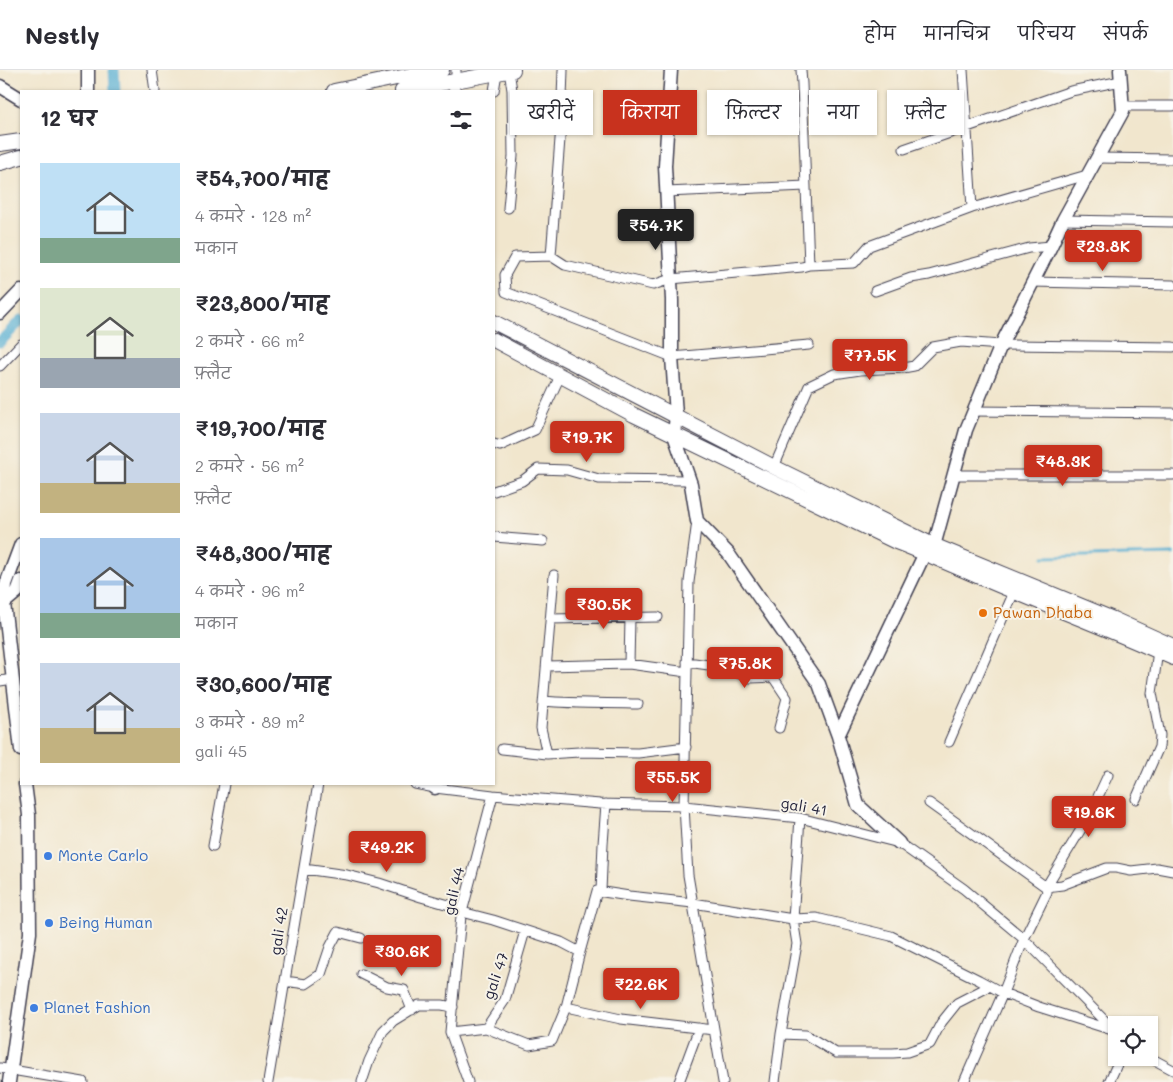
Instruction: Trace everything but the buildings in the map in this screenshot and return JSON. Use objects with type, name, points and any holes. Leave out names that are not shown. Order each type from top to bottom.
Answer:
[{"type":"main road","points":[[339,90],[442,70]]},
{"type":"main road","points":[[407,90],[506,71]]},
{"type":"main road","points":[[0,144],[20,141]]},
{"type":"main road","points":[[0,163],[20,157]]},
{"type":"main road","points":[[495,323],[1014,592],[1173,658]]},
{"type":"main road","points":[[495,341],[674,435],[896,542],[930,549],[1113,619],[1173,646]]},
{"type":"street","points":[[88,70],[88,90]]},
{"type":"street","points":[[152,70],[155,90]]},
{"type":"street","points":[[551,256],[561,126],[563,70]]},
{"type":"street","points":[[671,70],[665,166],[676,415],[674,435],[690,480],[697,521],[689,582],[684,806],[688,875],[723,1082]]},
{"type":"street","points":[[801,70],[809,265]]},
{"type":"street","points":[[963,70],[972,208]]},
{"type":"street","points":[[495,90],[506,71]]},
{"type":"street","points":[[506,71],[512,90],[513,156],[508,208]]},
{"type":"street","points":[[838,736],[930,549],[954,475],[966,430],[1001,345],[1063,220],[1123,111],[1120,76],[904,149]]},
{"type":"street","points":[[0,86],[20,98]]},
{"type":"street","points":[[1123,106],[1173,106]]},
{"type":"street","points":[[1097,158],[1173,159]]},
{"type":"street","points":[[809,345],[672,357],[506,292],[505,274],[515,257],[551,256],[565,265],[653,285],[671,279],[809,265],[854,263],[869,246],[972,208],[1088,175]]},
{"type":"street","points":[[666,192],[806,186]]},
{"type":"street","points":[[1063,220],[1173,222]]},
{"type":"street","points":[[875,291],[911,278],[929,275],[1029,248],[1051,246]]},
{"type":"street","points":[[1032,282],[1173,285]]},
{"type":"street","points":[[0,313],[20,292]]},
{"type":"street","points":[[774,467],[808,386],[834,374],[914,366],[933,347],[961,342],[1001,345],[1173,347]]},
{"type":"street","points":[[0,366],[20,345]]},
{"type":"street","points":[[495,444],[500,446],[535,430],[560,376]]},
{"type":"street","points":[[973,411],[1173,413]]},
{"type":"street","points":[[495,491],[522,481],[538,470],[567,470],[599,479],[690,480]]},
{"type":"street","points":[[954,475],[1173,475]]},
{"type":"street","points":[[697,521],[728,553],[819,684],[838,736],[858,805],[899,843]]},
{"type":"street","points":[[495,537],[543,541]]},
{"type":"street","points":[[20,547],[6,584],[2,602],[20,742]]},
{"type":"street","points":[[547,754],[542,728],[554,575]]},
{"type":"street","points":[[2,602],[17,592],[20,584]]},
{"type":"street","points":[[949,742],[1014,592]]},
{"type":"street","points":[[550,618],[658,617]]},
{"type":"street","points":[[629,664],[630,618]]},
{"type":"street","points":[[1136,799],[1159,747],[1160,735],[1152,693],[1158,651]]},
{"type":"street","points":[[687,662],[723,667],[750,678],[773,676],[787,698],[779,728]]},
{"type":"street","points":[[547,666],[629,664],[687,672]]},
{"type":"street","points":[[544,702],[638,704]]},
{"type":"street","points":[[502,749],[547,754],[579,752],[638,753],[686,747]]},
{"type":"street","points":[[964,1082],[1003,993],[1024,939],[1047,892],[1046,887],[1088,816],[1108,775]]},
{"type":"street","points":[[25,785],[29,815],[30,933],[7,1073],[83,1082]]},
{"type":"street","points":[[212,846],[224,785]]},
{"type":"street","name":"gali 42","points":[[268,1082],[318,785]]},
{"type":"street","name":"gali 41","points":[[435,786],[493,794],[606,804],[684,806],[800,818],[899,843],[964,889],[1024,939],[1108,1023]]},
{"type":"street","name":"gali 44","points":[[468,1082],[450,1032],[463,911],[493,794]]},
{"type":"street","points":[[929,803],[1046,887],[1062,885],[1107,868],[1131,871],[1158,868],[1173,871]]},
{"type":"street","points":[[601,891],[606,804]]},
{"type":"street","points":[[775,1082],[781,1034],[797,944],[793,919],[800,818]]},
{"type":"street","points":[[304,869],[347,875],[379,883],[561,942],[580,952]]},
{"type":"street","points":[[450,1032],[486,1028],[529,1045],[552,1041],[566,1007],[597,891],[793,919],[816,918],[891,936],[1003,993],[1039,1007],[1108,1029]]},
{"type":"street","name":"gali 47","points":[[486,1028],[505,1000],[525,931]]},
{"type":"street","points":[[285,981],[306,984],[320,974],[330,946],[338,932],[361,938]]},
{"type":"street","points":[[361,974],[387,987],[404,990],[412,1010]]},
{"type":"street","points":[[781,1034],[806,1036],[836,1053],[878,1054],[907,1052],[930,1044],[941,1023],[957,1003],[990,986]]},
{"type":"street","points":[[362,1082],[369,1061],[383,1031],[393,1022],[419,1006],[442,1005],[453,1007]]},
{"type":"street","points":[[566,1007],[621,1019],[714,1030]]},
{"type":"street","points":[[679,1082],[699,1028]]},
{"type":"street","points":[[1158,1062],[1173,1070]]},
{"type":"street","points":[[1109,1082],[1116,1066]]},
{"type":"waterway","points":[[114,70],[115,90]]},
{"type":"waterway","points":[[0,342],[20,321]]},
{"type":"waterway","points":[[1044,557],[1173,554]]},
{"type":"place","name":"Pawan Dhaba","points":[[983,613]]},
{"type":"place","name":"Monte Carlo","points":[[48,856]]},
{"type":"place","name":"Being Human","points":[[49,923]]},
{"type":"place","name":"Planet Fashion","points":[[34,1008]]}]
